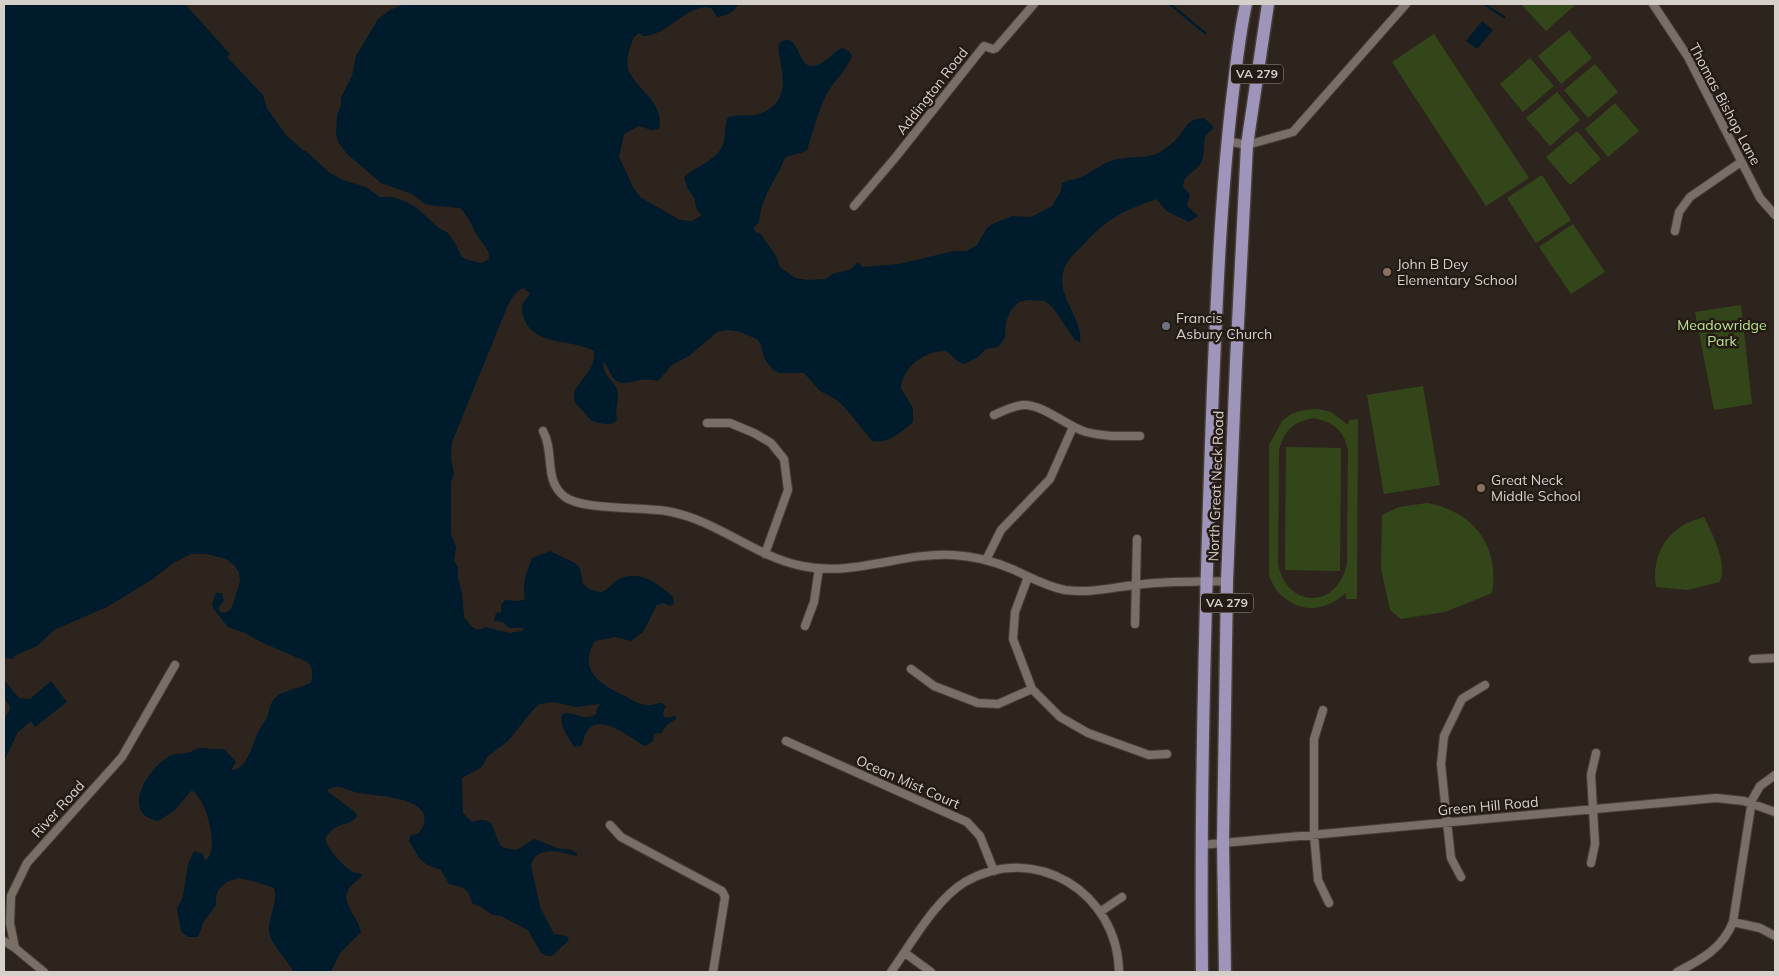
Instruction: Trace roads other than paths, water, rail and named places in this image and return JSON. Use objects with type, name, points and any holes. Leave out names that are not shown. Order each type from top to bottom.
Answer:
[{"type":"main road","name":"North Great Neck Road","points":[[1202,972],[1201,845],[1206,582],[1218,276],[1227,141],[1246,4]]},
{"type":"main road","name":"North Great Neck Road","points":[[1225,972],[1223,842],[1227,582],[1247,144],[1268,4]]},
{"type":"street","name":"Addington Road","points":[[854,206],[895,158],[984,46],[996,48],[1034,4]]},
{"type":"street","points":[[1227,141],[1247,144],[1293,132],[1406,4]]},
{"type":"street","name":"Thomas Bishop Lane","points":[[1653,4],[1688,57],[1760,198],[1775,215]]},
{"type":"street","points":[[1675,231],[1679,212],[1690,197],[1741,162]]},
{"type":"street","points":[[994,415],[1018,406],[1032,406],[1073,427],[1102,435],[1140,436]]},
{"type":"street","points":[[707,423],[730,423],[754,432],[771,443],[784,459],[788,490],[766,554]]},
{"type":"street","points":[[986,560],[1001,530],[1050,479],[1073,427]]},
{"type":"street","points":[[543,431],[550,448],[553,483],[557,490],[566,498],[581,504],[659,510],[686,515],[714,526],[766,554],[784,561],[819,568],[863,567],[906,558],[937,555],[971,557],[1013,569],[1054,588],[1081,592],[1165,582],[1227,582]]},
{"type":"street","points":[[1135,624],[1137,539]]},
{"type":"street","points":[[805,626],[814,602],[819,568]]},
{"type":"street","points":[[1028,577],[1014,612],[1013,640],[1032,689],[1060,717],[1088,733],[1149,755],[1167,754]]},
{"type":"street","points":[[1753,659],[1775,658]]},
{"type":"street","name":"River Road","points":[[15,948],[10,923],[11,896],[27,863],[122,757],[175,665]]},
{"type":"street","points":[[911,669],[934,686],[978,703],[998,704],[1032,689]]},
{"type":"street","points":[[1461,877],[1451,858],[1441,764],[1444,736],[1462,699],[1485,685]]},
{"type":"street","points":[[1323,710],[1314,739],[1314,834],[1318,880],[1329,903]]},
{"type":"street","name":"Ocean Mist Court","points":[[786,741],[967,822],[980,836],[994,871]]},
{"type":"street","points":[[1591,863],[1595,844],[1591,775],[1596,753]]},
{"type":"street","points":[[1677,972],[1710,953],[1718,946],[1733,922],[1751,803],[1760,786],[1775,775]]},
{"type":"street","name":"Green Hill Road","points":[[1201,845],[1716,798],[1751,803],[1775,812]]},
{"type":"street","points":[[610,825],[621,837],[722,891],[725,898],[712,972]]},
{"type":"street","points":[[891,972],[946,897],[966,882],[994,871],[1019,868],[1050,874],[1076,886],[1086,894],[1100,912],[1113,936],[1117,949],[1119,972]]},
{"type":"street","points":[[1100,912],[1122,897]]},
{"type":"street","points":[[1733,922],[1760,928],[1775,936]]},
{"type":"street","points":[[4,940],[44,972]]},
{"type":"street","points":[[905,953],[931,972]]},
{"type":"water","points":[[4,4],[185,4],[230,54],[227,57],[263,95],[267,108],[286,135],[303,150],[330,173],[343,180],[366,187],[380,197],[393,197],[417,208],[439,228],[448,233],[462,257],[482,263],[489,259],[486,247],[460,208],[425,204],[412,194],[381,183],[348,155],[338,142],[336,134],[337,115],[341,105],[341,97],[352,76],[356,56],[378,19],[390,10],[405,4],[739,4],[730,13],[717,17],[713,10],[704,7],[691,11],[659,32],[644,36],[640,33],[638,34],[633,39],[629,50],[628,70],[656,106],[660,120],[659,129],[651,130],[639,126],[624,134],[619,157],[633,187],[640,197],[680,220],[692,221],[702,215],[697,210],[694,198],[684,178],[711,159],[720,150],[724,141],[728,117],[762,113],[774,105],[780,96],[783,85],[779,53],[781,42],[791,41],[804,61],[808,65],[813,66],[825,61],[842,48],[849,51],[852,56],[847,67],[826,95],[807,150],[785,158],[766,197],[759,222],[754,227],[755,232],[760,233],[776,256],[780,267],[795,278],[808,280],[826,279],[832,274],[851,269],[858,262],[862,267],[899,264],[954,251],[966,251],[976,246],[987,228],[992,224],[1013,216],[1031,217],[1052,206],[1061,191],[1062,183],[1080,177],[1113,160],[1156,154],[1170,144],[1194,120],[1204,118],[1213,126],[1213,129],[1205,136],[1204,152],[1200,165],[1188,175],[1183,187],[1190,194],[1187,206],[1198,216],[1189,222],[1166,211],[1157,199],[1145,203],[1116,216],[1100,228],[1070,259],[1064,269],[1062,281],[1065,294],[1077,321],[1080,342],[1075,340],[1053,308],[1045,301],[1028,300],[1019,302],[1011,310],[1006,322],[1005,338],[998,347],[986,349],[977,358],[964,364],[946,351],[938,351],[916,361],[910,367],[902,380],[901,388],[913,408],[913,422],[904,430],[884,441],[872,441],[837,400],[820,391],[804,373],[779,373],[773,370],[764,358],[761,345],[757,339],[737,331],[727,330],[717,332],[689,356],[672,365],[658,381],[645,380],[621,383],[614,379],[603,362],[606,373],[617,391],[617,420],[608,424],[594,422],[577,405],[574,397],[578,385],[591,367],[594,360],[594,351],[537,335],[530,329],[522,312],[523,304],[530,293],[523,288],[517,292],[506,310],[452,442],[451,457],[454,474],[451,482],[451,534],[456,547],[454,561],[458,567],[464,617],[471,626],[478,630],[486,627],[509,633],[522,631],[524,628],[509,628],[503,622],[494,621],[496,613],[501,612],[501,605],[505,600],[519,601],[525,599],[524,583],[532,558],[550,551],[577,564],[583,584],[589,589],[600,592],[604,591],[624,577],[639,576],[646,578],[660,586],[673,597],[674,604],[670,606],[664,603],[657,605],[643,632],[631,641],[615,637],[595,641],[590,652],[590,669],[600,682],[640,704],[662,703],[666,706],[663,712],[664,717],[674,716],[676,719],[668,724],[661,733],[654,734],[653,741],[645,746],[616,729],[600,724],[593,726],[587,731],[581,746],[574,747],[563,727],[562,714],[571,713],[582,717],[591,716],[596,714],[600,704],[576,707],[553,702],[540,704],[508,741],[487,757],[482,767],[462,778],[463,813],[472,822],[486,820],[490,822],[502,847],[517,849],[535,839],[557,848],[572,850],[578,854],[576,856],[549,851],[539,854],[532,860],[531,865],[540,907],[554,934],[569,938],[552,956],[541,953],[528,930],[501,916],[492,915],[472,903],[465,889],[449,884],[441,870],[427,865],[419,858],[409,841],[411,835],[419,833],[424,822],[424,814],[419,807],[400,799],[359,793],[338,787],[331,788],[327,791],[355,812],[357,816],[351,822],[338,826],[325,839],[332,852],[343,865],[351,871],[363,875],[349,888],[346,896],[348,905],[361,932],[340,953],[331,972],[293,972],[270,937],[269,926],[275,898],[274,888],[238,878],[227,882],[219,889],[216,896],[216,905],[203,923],[198,937],[188,937],[181,931],[177,909],[183,896],[188,864],[194,851],[203,854],[205,861],[210,855],[212,847],[212,836],[207,814],[203,804],[193,791],[174,811],[158,821],[146,817],[140,809],[139,799],[147,778],[163,760],[172,755],[187,753],[199,748],[224,749],[236,762],[231,770],[242,766],[249,756],[274,699],[279,695],[311,682],[312,671],[307,662],[228,627],[213,608],[212,604],[216,593],[222,593],[224,601],[218,608],[220,612],[225,613],[230,610],[233,604],[240,581],[239,572],[234,565],[226,559],[206,554],[191,554],[173,563],[153,579],[107,607],[54,630],[37,646],[14,656],[13,659],[4,658]]},
{"type":"water","points":[[1482,21],[1493,30],[1477,49],[1466,41]]},
{"type":"water","points":[[4,680],[19,698],[30,699],[51,681],[67,702],[35,727],[31,721],[18,732],[5,759],[4,719],[10,706],[4,698]]},
{"type":"waterway","points":[[1170,4],[1205,33]]},
{"type":"waterway","points":[[1484,4],[1504,17]]},
{"type":"place","name":"John B Dey Elementary School","points":[[1387,272]]},
{"type":"place","name":"Francis Asbury Church","points":[[1166,326]]},
{"type":"place","name":"Great Neck Middle School","points":[[1481,488]]},
{"type":"park label","name":"Meadowridge Park","points":[[1722,334]]}]
